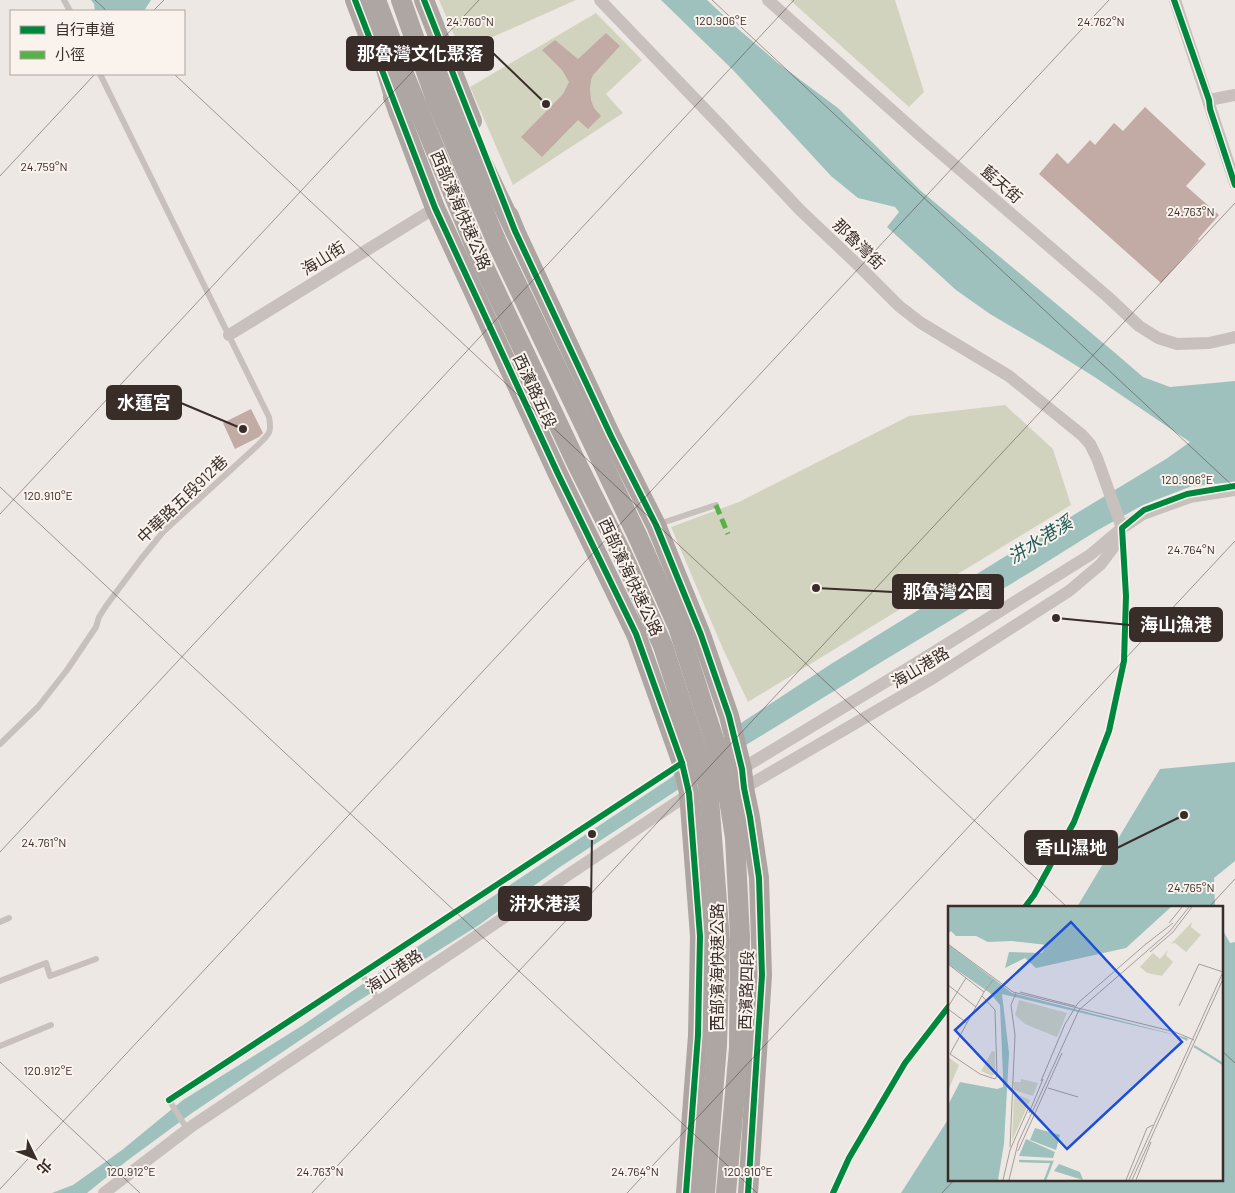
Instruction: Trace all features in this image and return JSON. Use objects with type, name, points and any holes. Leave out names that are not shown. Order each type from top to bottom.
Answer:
[{"type":"highway","points":[[365,0],[399,114]]},
{"type":"highway","name":"西部濱海快速公路","points":[[376,0],[402,69],[478,254],[577,464],[623,556],[663,646],[699,789],[720,941],[717,1046],[705,1193]]},
{"type":"highway","points":[[403,0],[515,231]]},
{"type":"highway","name":"西部濱海快速公路","points":[[403,0],[436,100],[498,245],[638,537],[678,627],[734,781],[740,936],[738,1048],[726,1193]]},
{"type":"main road","name":"西濱路五段","points":[[355,0],[434,208],[558,474],[636,634],[682,763],[699,789]]},
{"type":"main road","points":[[424,0],[515,231],[611,436],[656,525],[701,635],[728,716],[734,781]]},
{"type":"main road","name":"西濱路四段","points":[[734,781],[750,816],[759,878],[762,975],[748,1193]]},
{"type":"main road","points":[[686,1193],[698,1035],[700,936],[699,789]]},
{"type":"street","name":"那魯灣街","points":[[600,0],[800,210],[899,306],[921,323],[1008,376],[1082,435],[1090,444],[1097,458],[1122,528]]},
{"type":"street","name":"藍天街","points":[[768,0],[922,138],[1108,297],[1139,326],[1158,338],[1176,344],[1209,343],[1235,337]]},
{"type":"street","points":[[1175,0],[1235,183]]},
{"type":"street","points":[[1209,100],[1235,95]]},
{"type":"street","name":"海山街","points":[[229,335],[434,208]]},
{"type":"street","name":"海山港路","points":[[734,781],[915,664],[1090,555],[1122,528],[1143,514],[1190,497],[1235,490]]},
{"type":"street","name":"海山港路","points":[[734,781],[924,684],[1069,591],[1101,564],[1113,548],[1122,528]]},
{"type":"street","points":[[915,664],[924,684]]},
{"type":"street","points":[[699,789],[734,781]]},
{"type":"street","name":"海山港路","points":[[104,1193],[187,1129],[699,789]]},
{"type":"lane","points":[[100,75],[229,335]]},
{"type":"lane","name":"中華路五段912巷","points":[[0,744],[38,707],[67,670],[96,627],[99,617],[106,606],[154,542],[171,524],[258,445],[270,431],[269,417],[229,335]]},
{"type":"lane","points":[[656,525],[716,505]]},
{"type":"lane","points":[[0,922],[9,918]]},
{"type":"lane","points":[[0,981],[46,963],[50,976],[96,959]]},
{"type":"lane","points":[[361,973],[379,1001]]},
{"type":"lane","points":[[0,1046],[51,1025]]},
{"type":"lane","points":[[169,1100],[187,1129]]},
{"type":"green space","points":[[439,0],[576,0],[461,51]]},
{"type":"green space","points":[[790,0],[895,0],[924,92],[909,107]]},
{"type":"green space","points":[[596,13],[642,60],[606,94],[623,113],[513,185],[470,87]]},
{"type":"green space","points":[[1005,405],[1053,449],[1071,505],[748,702],[723,649],[671,527],[739,502],[909,416]]},
{"type":"water","points":[[91,0],[151,0],[145,10],[95,10]]},
{"type":"water","points":[[661,0],[707,0],[779,64],[838,108],[921,191],[1143,377],[1170,387],[1235,381],[1235,482],[1192,486],[1143,505],[1098,530],[746,745],[560,867],[479,925],[352,1005],[192,1113],[87,1193],[52,1193],[73,1185],[122,1150],[183,1100],[303,1025],[669,779],[744,721],[831,664],[1166,459],[1190,442],[1096,378],[990,314],[956,290],[887,227],[899,212],[895,207],[858,198],[831,176],[733,70]]},
{"type":"water","points":[[1235,762],[1235,861],[1214,878],[1215,906],[1078,906],[1160,769]]},
{"type":"water","points":[[1222,929],[1230,943],[1235,942],[1235,1193],[901,1193],[948,1120],[948,1180],[1222,1180]]},
{"type":"building","points":[[606,33],[620,46],[593,75],[591,80],[591,100],[594,108],[601,116],[588,129],[578,120],[542,157],[521,137],[563,94],[569,82],[562,70],[542,50],[555,40],[578,59]]},
{"type":"building","points":[[1145,107],[1206,164],[1186,186],[1219,215],[1161,283],[1039,174],[1057,153],[1068,164],[1090,140],[1095,145],[1114,123],[1123,131]]},
{"type":"building","points":[[251,409],[263,433],[235,449],[223,423]]},
{"type":"marked path","points":[[716,505],[728,534]]},
{"type":"cycle path","points":[[355,0],[435,208],[558,474],[636,634],[682,763],[689,793],[700,936],[698,1035],[686,1193]]},
{"type":"cycle path","points":[[424,0],[515,231],[611,436],[656,525],[701,635],[729,716],[742,769],[759,878],[762,975],[748,1193]]},
{"type":"cycle path","points":[[1174,0],[1209,100],[1210,109],[1235,185]]},
{"type":"cycle path","points":[[1026,906],[1034,895],[1074,822],[1109,731],[1124,661],[1126,596],[1122,528],[1144,510],[1187,494],[1235,486]]},
{"type":"cycle path","points":[[169,1100],[682,763]]},
{"type":"cycle path","points":[[833,1193],[849,1158],[905,1063],[948,1007]]},
{"type":"place","name":"那魯灣文化聚落","points":[[546,104]]},
{"type":"place","name":"水蓮宮","points":[[243,429]]},
{"type":"place","name":"那魯灣公園","points":[[816,588]]},
{"type":"place","name":"海山漁港","points":[[1056,618]]},
{"type":"place","name":"香山濕地","points":[[1184,815]]},
{"type":"place","name":"汫水港溪","points":[[592,834]]}]
